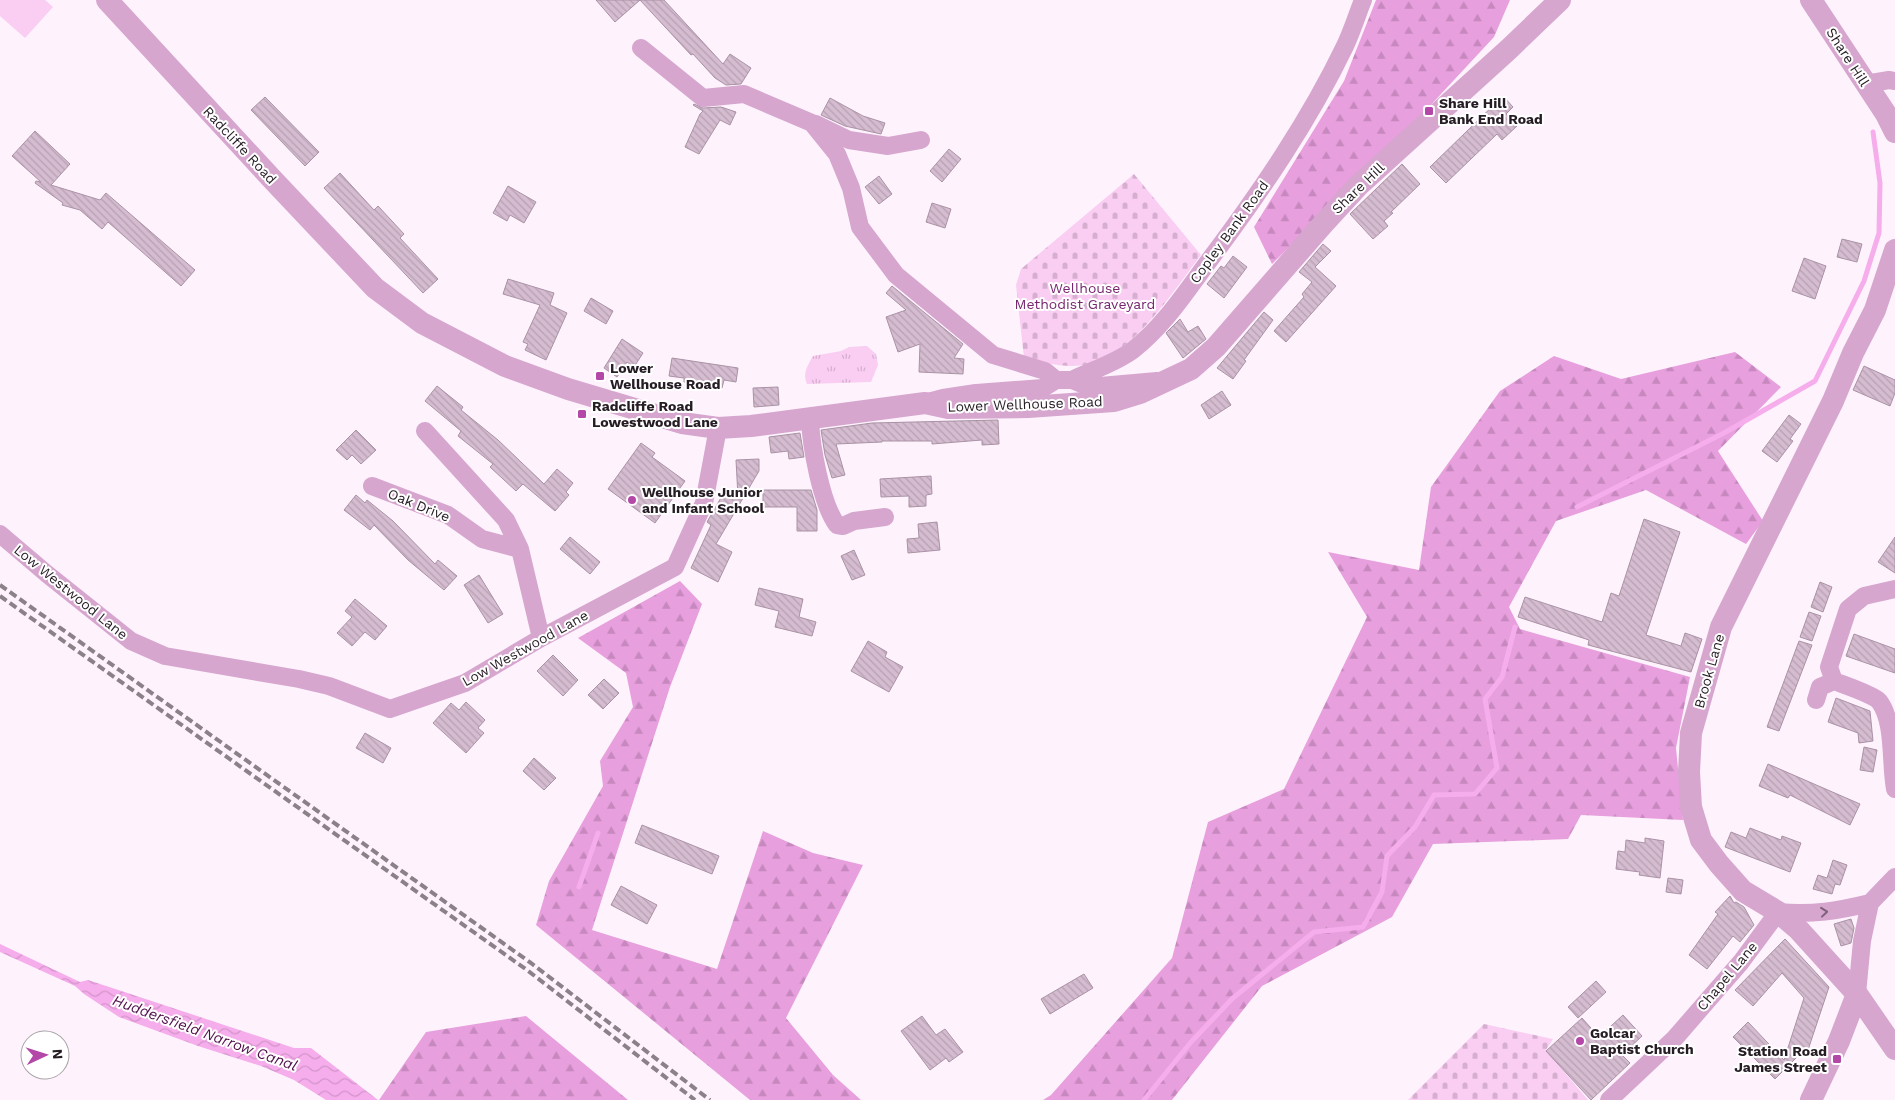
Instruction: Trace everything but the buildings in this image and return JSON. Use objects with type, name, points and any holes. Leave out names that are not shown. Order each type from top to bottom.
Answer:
[{"type":"street","name":"Radcliffe Road","points":[[107,0],[375,288]]},
{"type":"street","name":"Copley Bank Road","points":[[926,403],[943,398],[976,393],[1043,388],[1116,362],[1133,349],[1171,312],[1234,228],[1301,128],[1346,45],[1363,0]]},
{"type":"street","name":"Share Hill","points":[[1164,380],[1191,369],[1216,347],[1324,222],[1360,185],[1560,0]]},
{"type":"street","name":"Share Hill","points":[[1810,0],[1891,123]]},
{"type":"street","points":[[641,48],[703,98],[744,94],[849,140],[888,146],[921,140]]},
{"type":"street","points":[[1865,84],[1889,80],[1895,81]]},
{"type":"street","points":[[812,123],[836,154],[851,188],[860,227],[896,275],[993,356],[1089,387],[1164,380]]},
{"type":"street","name":"Brook Lane","points":[[1895,250],[1874,310],[1833,401],[1721,627],[1692,733],[1689,772],[1692,807],[1701,840],[1743,891],[1778,912],[1799,930],[1857,994],[1895,1049]]},
{"type":"street","name":"Lower Wellhouse Road","points":[[375,288],[422,323],[505,366],[568,389],[682,423],[718,428],[751,426],[926,403],[948,408],[1028,407],[1114,401],[1140,392],[1164,380]]},
{"type":"street","points":[[810,418],[811,440],[816,464],[828,507],[836,525],[843,526],[854,521],[885,517]]},
{"type":"street","name":"Low Westwood Lane","points":[[0,534],[131,641],[165,656],[299,679],[328,686],[390,709],[465,684],[541,638],[675,567],[704,503],[718,428]]},
{"type":"street","points":[[424,431],[506,520],[520,550],[541,638]]},
{"type":"street","name":"Oak Drive","points":[[372,486],[448,515],[482,539],[520,550]]},
{"type":"street","points":[[1834,681],[1829,667],[1848,609],[1864,596],[1895,589]]},
{"type":"street","points":[[1816,700],[1820,687],[1834,681],[1878,700],[1889,713],[1894,733],[1893,778],[1895,789]]},
{"type":"street","points":[[1811,1100],[1839,1041],[1857,994],[1862,941],[1870,903],[1895,877]]},
{"type":"street","points":[[1778,912],[1804,914],[1834,911],[1870,903]]},
{"type":"street","name":"Chapel Lane","points":[[1609,1100],[1675,1038],[1741,962],[1778,912]]},
{"type":"green space","points":[[0,0],[45,0],[53,7],[25,38],[0,16]]},
{"type":"green space","points":[[1376,0],[1510,0],[1494,37],[1415,122],[1272,264],[1254,227],[1344,81]]},
{"type":"green space","name":"Wellhouse Methodist Graveyard","points":[[1134,174],[1201,255],[1152,319],[1122,348],[1106,358],[1089,364],[1073,366],[1056,365],[1024,358],[1016,285],[1021,269]]},
{"type":"green space","points":[[867,346],[876,354],[878,365],[871,382],[807,384],[805,373],[813,356],[841,351],[849,347]]},
{"type":"green space","points":[[1735,352],[1781,387],[1718,451],[1763,521],[1746,544],[1646,490],[1556,521],[1509,607],[1520,629],[1690,677],[1676,748],[1683,820],[1581,815],[1568,839],[1433,844],[1392,917],[1262,986],[1172,1100],[1043,1100],[1051,1095],[1172,958],[1208,822],[1284,789],[1367,617],[1328,552],[1419,570],[1431,487],[1500,391],[1554,356],[1621,379]]},
{"type":"green space","points":[[680,581],[702,604],[670,687],[592,930],[717,969],[763,831],[813,853],[863,865],[786,1018],[833,1075],[861,1100],[750,1100],[536,925],[549,881],[603,786],[600,761],[633,707],[626,673],[578,638]]},
{"type":"green space","points":[[526,1016],[628,1100],[379,1100],[426,1032]]},
{"type":"green space","points":[[1484,1024],[1553,1039],[1546,1050],[1588,1100],[1408,1100]]},
{"type":"water","name":"Huddersfield Narrow Canal","points":[[0,944],[80,982],[88,980],[294,1048],[311,1048],[378,1100],[326,1100],[294,1080],[261,1066],[198,1046],[119,1017],[75,986],[0,952]]},
{"type":"waterway","points":[[1577,507],[1724,433],[1815,381],[1864,281],[1879,233],[1880,183],[1873,132]]},
{"type":"waterway","points":[[1144,1100],[1191,1042],[1233,998],[1314,932],[1363,927],[1382,892],[1387,856],[1415,827],[1434,795],[1475,794],[1497,768],[1485,699],[1502,677],[1515,627]]},
{"type":"waterway","points":[[579,887],[598,833]]},
{"type":"railway","points":[[0,585],[531,963],[710,1100]]},
{"type":"railway","points":[[0,596],[527,970],[695,1100]]},
{"type":"place","name":"Share Hill Bank End Road","points":[[1429,111]]},
{"type":"place","name":"Lower Wellhouse Road","points":[[600,376]]},
{"type":"place","name":"Radcliffe Road Lowestwood Lane","points":[[582,414]]},
{"type":"place","name":"Wellhouse Junior and Infant School","points":[[632,500]]},
{"type":"place","name":"Golcar Baptist Church","points":[[1580,1041]]},
{"type":"place","name":"Station Road James Street","points":[[1837,1059]]}]
